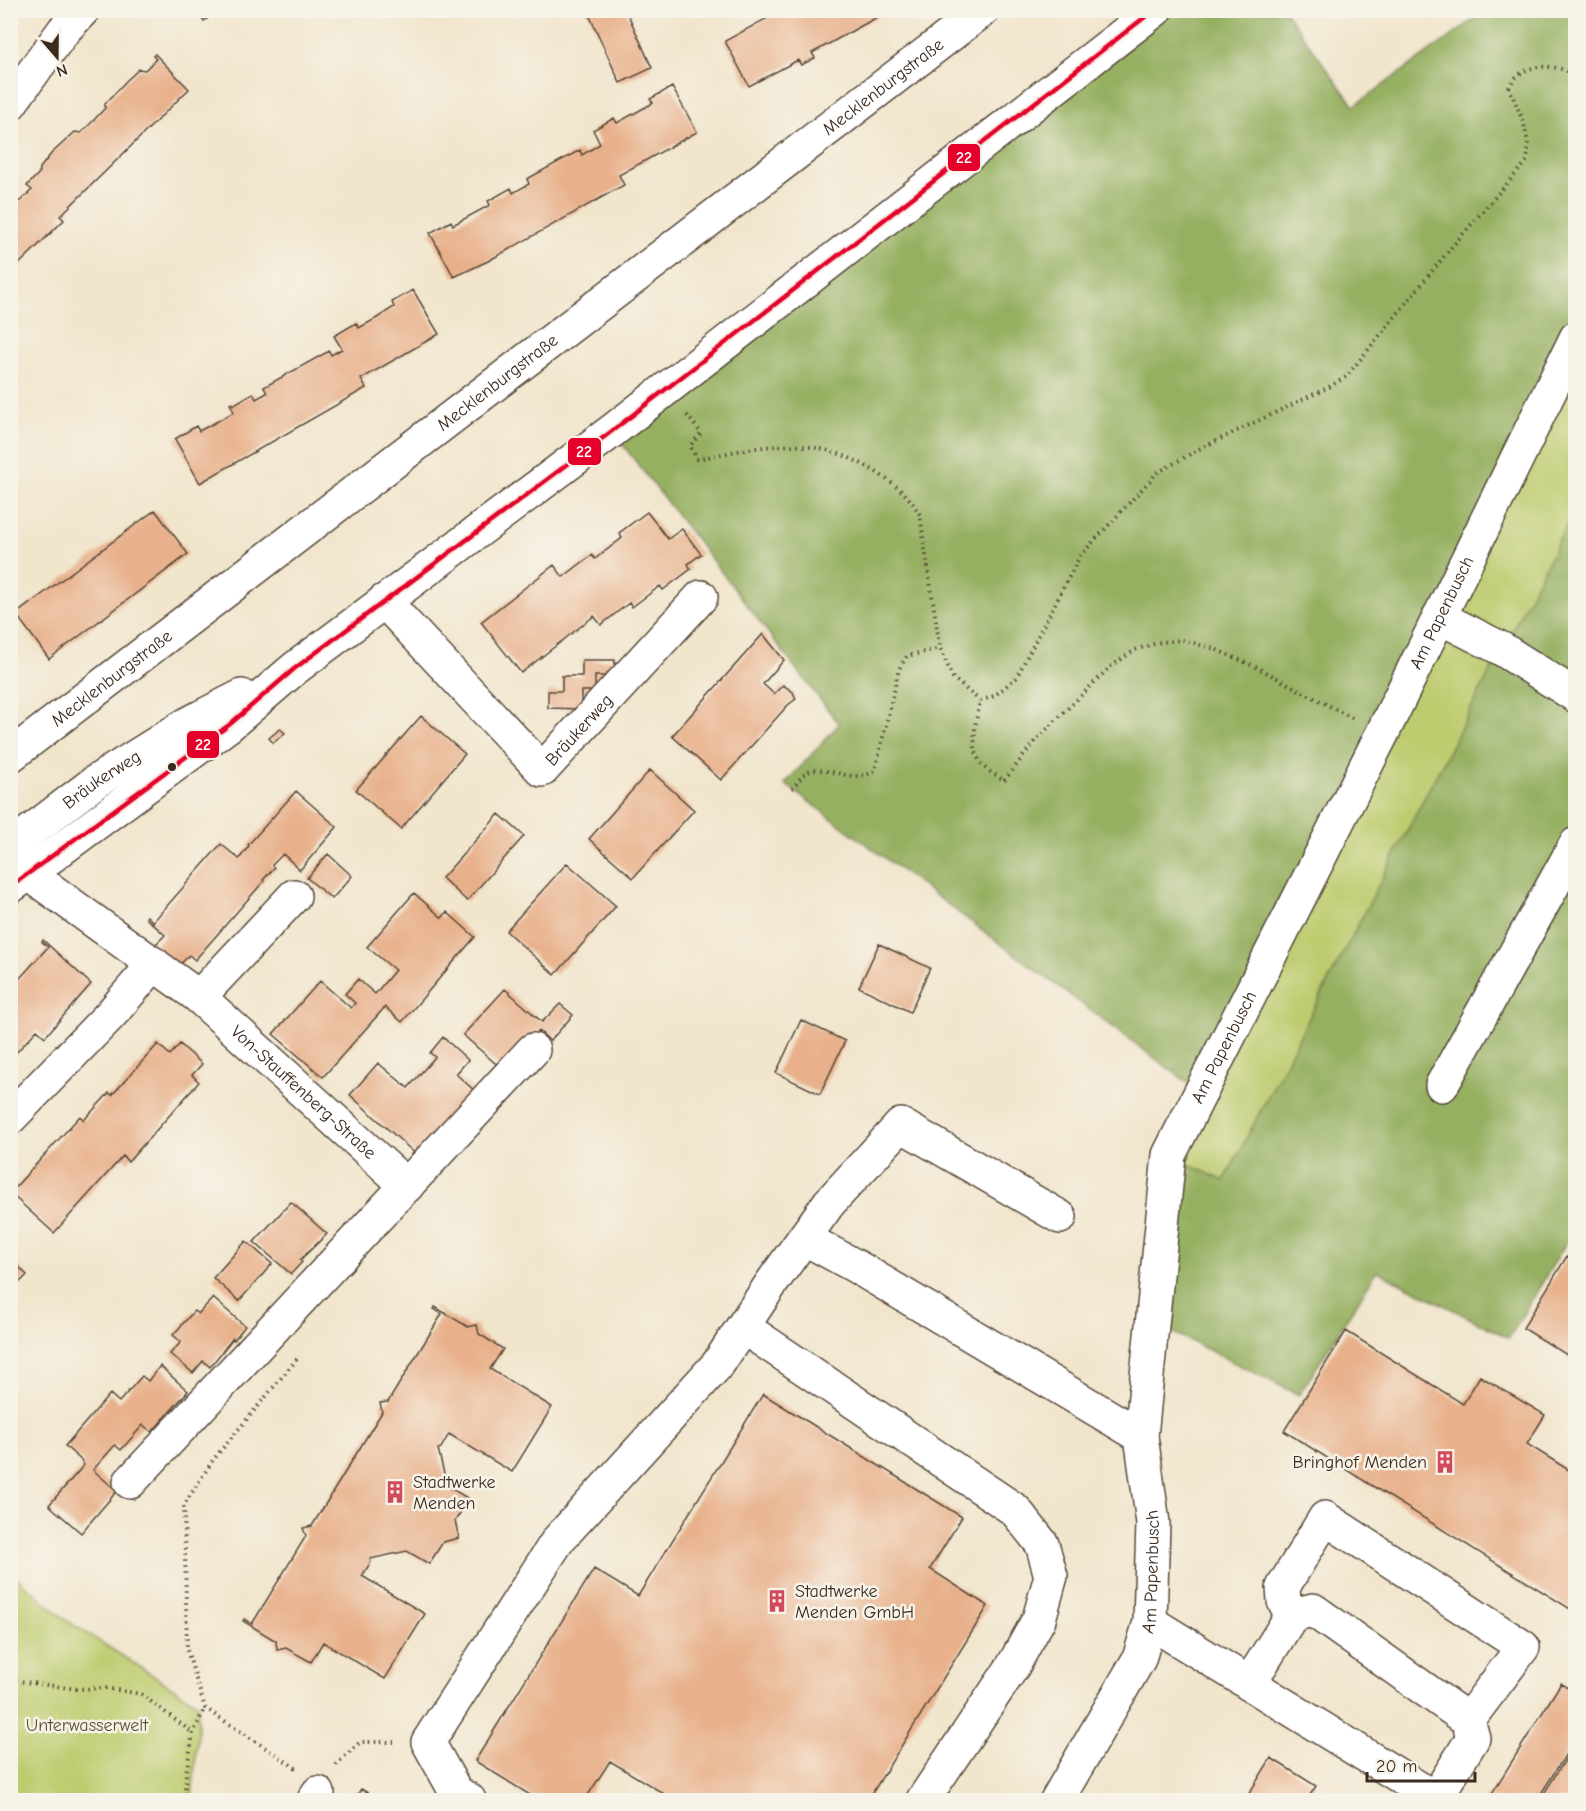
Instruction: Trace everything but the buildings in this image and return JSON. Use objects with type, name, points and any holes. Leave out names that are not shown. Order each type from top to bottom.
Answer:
[{"type":"street","points":[[10,104],[63,30],[82,10]]},
{"type":"street","name":"Mecklenburgstraße","points":[[10,756],[983,10]]},
{"type":"street","name":"Bräukerweg","points":[[17,872],[229,725],[294,669],[612,431],[1155,10]]},
{"type":"street","name":"Am Papenbusch","points":[[1057,1800],[1139,1659],[1150,1622],[1153,1523],[1141,1436],[1169,1155],[1382,734],[1575,338]]},
{"type":"street","name":"Bräukerweg","points":[[384,601],[543,770],[701,597]]},
{"type":"street","points":[[1439,616],[1502,649],[1575,696]]},
{"type":"street","name":"Bräukerweg","points":[[10,847],[105,776],[189,723],[294,669]]},
{"type":"street","points":[[1442,1085],[1575,844]]},
{"type":"street","name":"Von-Stauffenberg-Straße","points":[[17,872],[199,997],[407,1186]]},
{"type":"street","points":[[199,997],[294,896]]},
{"type":"street","points":[[10,1119],[111,1014],[154,964]]},
{"type":"street","points":[[130,1482],[533,1050]]},
{"type":"street","points":[[469,1800],[456,1792],[428,1742],[558,1540],[718,1364],[830,1203],[901,1125],[1060,1217]]},
{"type":"street","points":[[804,1238],[1141,1436]]},
{"type":"street","points":[[743,1327],[1015,1510],[1042,1544],[1051,1576],[1039,1619],[1013,1666],[924,1800]]},
{"type":"street","points":[[1292,1615],[1284,1601],[1283,1587],[1325,1518],[1523,1647],[1468,1720]]},
{"type":"street","points":[[1150,1622],[1437,1800],[1473,1738],[1468,1720],[1313,1610],[1292,1615],[1250,1684]]},
{"type":"path","points":[[980,701],[994,696],[1016,678],[1080,556],[1157,473],[1199,449],[1346,377],[1455,243],[1527,161],[1529,147],[1527,131],[1509,88],[1512,82],[1523,71],[1545,66],[1567,70],[1575,76]]},
{"type":"path","points":[[701,433],[690,446],[697,459],[758,447],[805,445],[837,452],[864,464],[898,486],[914,504],[920,515],[940,648],[953,678],[980,701]]},
{"type":"path","points":[[980,701],[975,729],[975,751],[984,767],[1004,781],[1036,740],[1110,667],[1135,650],[1160,642],[1183,640],[1215,649],[1258,668],[1382,734]]},
{"type":"path","points":[[792,789],[806,773],[825,770],[848,776],[867,776],[875,771],[899,669],[907,656],[940,648]]},
{"type":"path","points":[[304,1350],[213,1460],[184,1505],[187,1650],[205,1708],[294,1766],[316,1797],[335,1766],[360,1742],[428,1742]]},
{"type":"path","points":[[10,1680],[76,1689],[105,1688],[141,1694],[193,1733]]},
{"type":"path","points":[[184,1800],[193,1733],[205,1708]]},
{"type":"green space","points":[[1155,11],[1285,11],[1354,106],[1486,11],[1575,11],[1575,338],[1202,1093],[785,784],[839,724],[612,431]]},
{"type":"green space","points":[[1575,338],[1575,510],[1224,1181],[1169,1155]]},
{"type":"green space","points":[[1575,510],[1575,1228],[1509,1338],[1377,1271],[1299,1395],[1152,1322],[1169,1155],[1224,1181]]},
{"type":"green space","name":"Unterwasserwelt","points":[[10,1572],[67,1621],[198,1704],[198,1733],[192,1800],[11,1800]]},
{"type":"transit line","name":"22","points":[[10,887],[229,725],[294,669],[612,431],[1154,10]]},
{"type":"place","name":"Bringhof Menden","points":[[1445,1462]]},
{"type":"place","name":"Stadtwerke Menden","points":[[395,1492]]},
{"type":"place","name":"Stadtwerke Menden GmbH","points":[[777,1601]]}]
